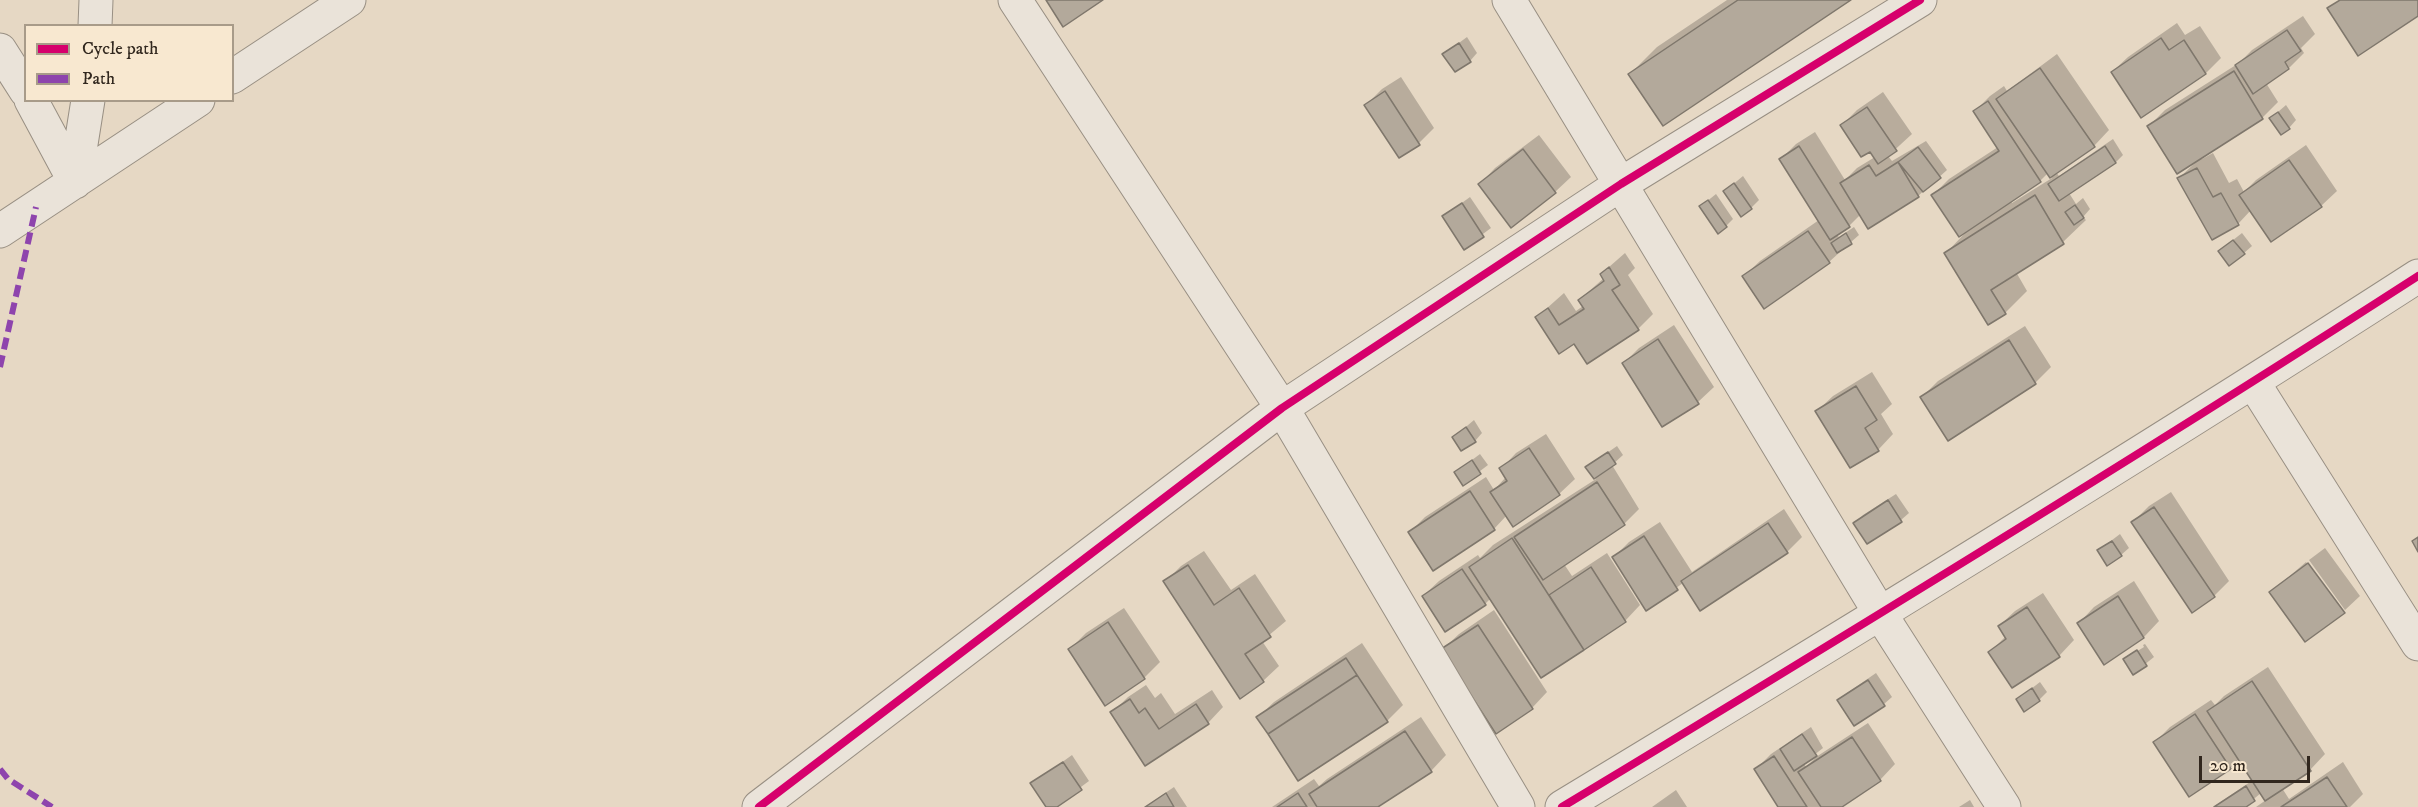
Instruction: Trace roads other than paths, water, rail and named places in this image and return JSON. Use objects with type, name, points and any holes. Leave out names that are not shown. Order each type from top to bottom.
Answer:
[{"type":"street","points":[[95,24],[96,0]]},
{"type":"street","points":[[234,76],[349,0]]},
{"type":"street","points":[[1015,0],[1282,408],[1518,807]]},
{"type":"street","points":[[1509,0],[1881,615],[2004,807]]},
{"type":"street","points":[[759,807],[1282,408],[1621,184],[1920,0]]},
{"type":"street","points":[[0,50],[24,88]]},
{"type":"street","points":[[32,102],[75,182]]},
{"type":"street","points":[[75,182],[88,102]]},
{"type":"street","points":[[0,231],[195,102]]},
{"type":"street","points":[[1562,807],[1881,615],[2418,276]]},
{"type":"street","points":[[2253,382],[2418,644]]}]
